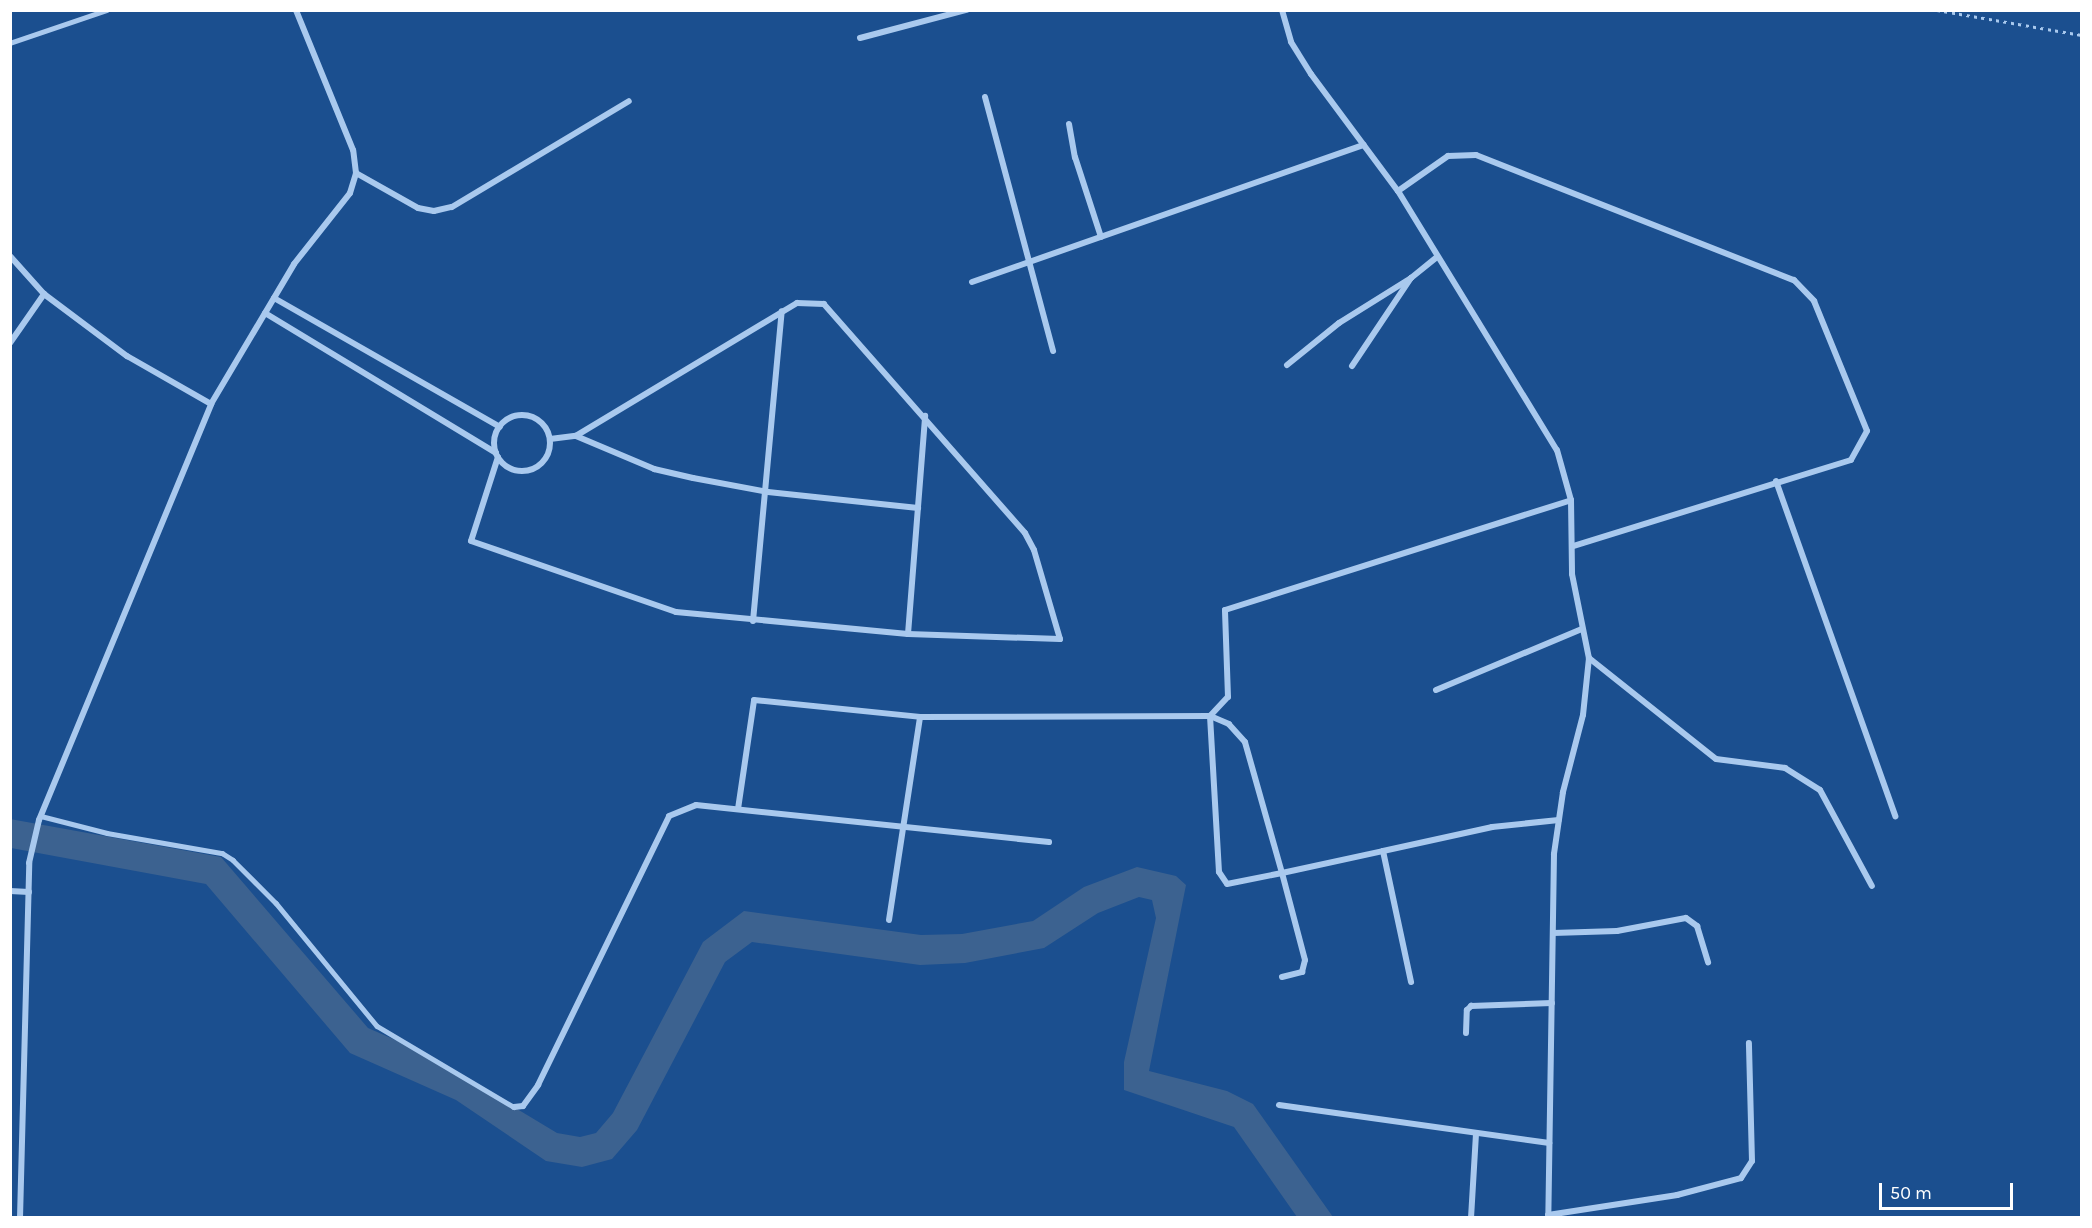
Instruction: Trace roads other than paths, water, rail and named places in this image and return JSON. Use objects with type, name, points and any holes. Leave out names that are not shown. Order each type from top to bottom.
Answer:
[{"type":"street","points":[[20,1218],[29,863],[40,818],[211,404],[294,264],[350,193],[357,173],[353,150],[296,10]]},
{"type":"street","points":[[860,38],[966,10]]},
{"type":"street","points":[[1282,10],[1291,42],[1398,191],[1436,258],[1557,450],[1571,500],[1572,574],[1588,658],[1583,715],[1559,820],[1554,854],[1548,1216],[1677,1195],[1741,1178],[1752,1161],[1749,1043]]},
{"type":"street","points":[[985,96],[1032,261],[1053,351]]},
{"type":"street","points":[[357,173],[418,208],[434,211],[452,207],[629,101]]},
{"type":"street","points":[[1069,124],[1075,157],[1101,237]]},
{"type":"street","points":[[972,282],[1364,145]]},
{"type":"street","points":[[1398,191],[1448,156],[1476,155],[1794,280],[1814,301],[1867,430],[1851,460],[1573,546]]},
{"type":"street","points":[[10,256],[44,294],[127,356],[211,404]]},
{"type":"street","points":[[1287,365],[1331,328],[1411,278],[1436,258]]},
{"type":"street","points":[[1352,366],[1411,278]]},
{"type":"street","points":[[10,343],[44,294]]},
{"type":"street","points":[[274,298],[500,427]]},
{"type":"street","points":[[265,313],[497,455],[511,469],[529,471],[544,462],[550,439],[546,429],[531,417],[513,417],[500,427],[495,438],[497,455],[471,541],[676,612],[908,634],[1060,639],[1034,550],[1025,533],[925,416],[824,304],[797,303],[576,436],[550,439]]},
{"type":"street","points":[[753,621],[768,492],[782,311]]},
{"type":"street","points":[[908,634],[925,416]]},
{"type":"street","points":[[576,436],[654,469],[768,492],[918,508]]},
{"type":"street","points":[[1776,482],[1895,816]]},
{"type":"street","points":[[1559,820],[1492,827],[1227,884],[1219,877],[1210,716],[1228,697],[1225,610],[1571,500]]},
{"type":"street","points":[[1436,690],[1582,629]]},
{"type":"street","points":[[1588,658],[1716,759],[1785,768],[1820,790],[1872,886]]},
{"type":"street","points":[[738,809],[754,700],[920,717],[1210,716],[1229,724],[1245,742],[1282,873],[1305,967],[1282,977]]},
{"type":"street","points":[[889,920],[920,717]]},
{"type":"street","points":[[514,1107],[523,1106],[538,1085],[669,816],[696,805],[902,824],[1049,842]]},
{"type":"street","points":[[1383,851],[1411,982]]},
{"type":"street","points":[[10,891],[29,892]]},
{"type":"street","points":[[1553,933],[1617,932],[1686,918],[1697,926],[1708,962]]},
{"type":"street","points":[[1466,1033],[1467,1010],[1473,1005],[1552,1003]]},
{"type":"street","points":[[1280,1105],[1476,1135],[1549,1143]]},
{"type":"street","points":[[1471,1218],[1476,1135]]},
{"type":"lane","points":[[10,43],[107,10]]},
{"type":"lane","points":[[40,818],[107,833],[222,853],[233,860],[276,903],[377,1026],[514,1107]]},
{"type":"water","points":[[10,819],[221,857],[368,1028],[423,1052],[557,1133],[580,1137],[596,1133],[613,1113],[703,942],[744,911],[921,935],[962,934],[1033,921],[1084,887],[1137,867],[1176,876],[1186,885],[1149,1071],[1227,1091],[1253,1104],[1333,1217],[1297,1217],[1234,1127],[1124,1090],[1124,1062],[1156,918],[1152,900],[1139,897],[1098,913],[1044,948],[965,963],[920,965],[752,942],[725,962],[637,1130],[612,1159],[582,1167],[546,1161],[456,1100],[350,1053],[206,884],[11,848]]}]
